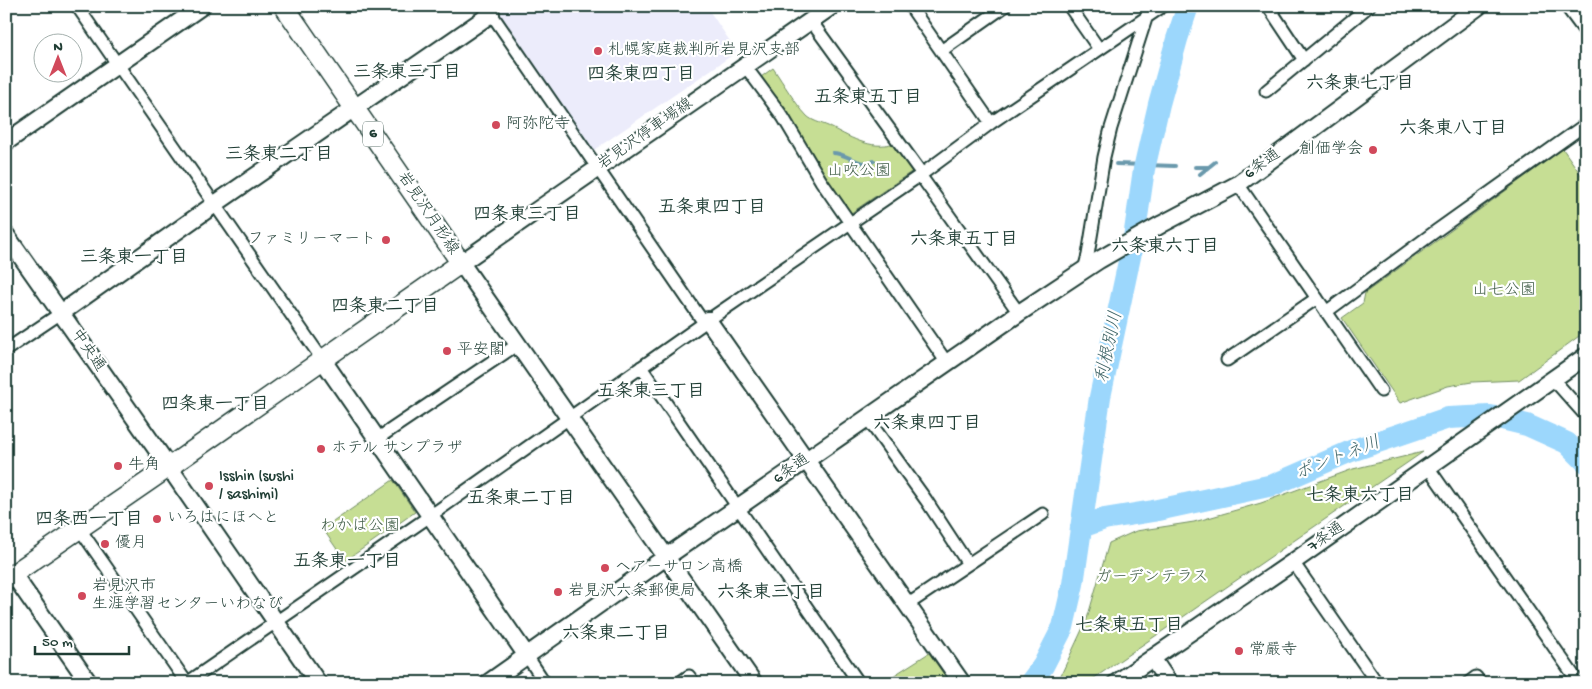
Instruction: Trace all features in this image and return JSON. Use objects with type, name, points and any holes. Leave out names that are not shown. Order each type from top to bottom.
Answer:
[{"type":"main road","name":"岩見沢月形線","points":[[8,572],[79,528],[169,467],[461,263],[284,6]]},
{"type":"street","points":[[76,6],[546,683]]},
{"type":"street","points":[[6,142],[202,6]]},
{"type":"street","points":[[910,6],[991,123]]},
{"type":"street","points":[[941,51],[1005,6]]},
{"type":"street","points":[[1069,6],[1099,49]]},
{"type":"street","points":[[1268,6],[1304,60]]},
{"type":"street","points":[[1266,91],[1369,6]]},
{"type":"street","name":"6条通","points":[[488,683],[666,557],[1098,260],[1238,184],[1478,6]]},
{"type":"street","points":[[1566,6],[1586,33]]},
{"type":"street","points":[[79,528],[187,683],[430,516],[641,367],[921,174],[991,123],[1146,18],[1157,7]]},
{"type":"street","points":[[6,350],[355,108],[488,10],[597,169],[807,460],[962,683]]},
{"type":"street","points":[[822,11],[921,174],[1019,313]]},
{"type":"street","name":"岩見沢停車場線","points":[[461,263],[822,11]]},
{"type":"street","points":[[1084,270],[1111,128],[1146,18]]},
{"type":"street","points":[[745,66],[783,117],[821,181],[947,363]]},
{"type":"street","points":[[1326,312],[1586,124]]},
{"type":"street","points":[[1238,184],[1381,390]]},
{"type":"street","name":"中央通","points":[[6,235],[318,683]]},
{"type":"street","points":[[461,263],[754,683]]},
{"type":"street","points":[[1227,360],[1317,298]]},
{"type":"street","points":[[377,439],[518,344]]},
{"type":"street","name":"7条通","points":[[1116,683],[1293,562],[1586,356]]},
{"type":"street","points":[[641,367],[859,683]]},
{"type":"street","points":[[1553,379],[1586,416]]},
{"type":"street","points":[[867,418],[926,500],[968,564]]},
{"type":"street","points":[[1428,467],[1579,683]]},
{"type":"street","points":[[907,604],[1042,514]]},
{"type":"street","points":[[1293,562],[1377,683]]},
{"type":"street","points":[[8,572],[89,683]]},
{"type":"street","points":[[1152,658],[1170,683]]},
{"type":"street","points":[[679,683],[689,676],[694,683]]},
{"type":"street","points":[[1468,683],[1476,677],[1480,683]]},
{"type":"shaded area","points":[[493,6],[706,6],[736,50],[734,54],[594,150]]},
{"type":"green space","name":"山吹公園","points":[[773,68],[809,118],[868,144],[885,145],[894,143],[914,170],[851,213],[827,181],[761,77]]},
{"type":"green space","name":"山七公園","points":[[1563,149],[1586,182],[1586,331],[1519,380],[1472,382],[1448,386],[1400,403],[1342,318],[1363,303],[1365,293]]},
{"type":"green space","name":"ガーデンテラス","points":[[1423,452],[1087,683],[1055,683],[1061,675],[1087,619],[1109,543],[1136,531],[1194,522],[1261,503],[1353,469]]},
{"type":"green space","name":"わかば公園","points":[[393,480],[415,512],[345,561],[323,529]]},
{"type":"green space","points":[[929,653],[950,683],[882,683]]},
{"type":"waterway","name":"利根別川","points":[[1030,683],[1043,666],[1063,627],[1073,584],[1100,397],[1134,238],[1144,169],[1159,104],[1188,6]]},
{"type":"waterway","points":[[833,153],[864,163],[874,161]]},
{"type":"waterway","points":[[1200,174],[1215,162]]},
{"type":"waterway","name":"利根別川","points":[[1116,164],[1175,166]]},
{"type":"waterway","points":[[1195,167],[1208,167]]},
{"type":"waterway","name":"ポントネ川","points":[[1081,527],[1104,519],[1153,511],[1273,485],[1351,451],[1448,418],[1490,416],[1527,425],[1567,443],[1586,462]]},
{"type":"place","name":"札幌家庭裁判所岩見沢支部","points":[[598,51]]},
{"type":"place","name":"阿弥陀寺","points":[[496,125]]},
{"type":"place","name":"創価学会","points":[[1373,150]]},
{"type":"place","name":"ファミリーマート","points":[[386,240]]},
{"type":"place","name":"平安閣","points":[[447,351]]},
{"type":"place","name":"ホテル サンプラザ","points":[[321,449]]},
{"type":"place","name":"牛角","points":[[118,466]]},
{"type":"place","name":"Isshin (sushi / sashimi)","points":[[209,486]]},
{"type":"place","name":"いろはにほへと","points":[[157,519]]},
{"type":"place","name":"優月","points":[[105,544]]},
{"type":"place","name":"ヘアーサロン高橋","points":[[605,568]]},
{"type":"place","name":"岩見沢六条郵便局","points":[[558,592]]},
{"type":"place","name":"岩見沢市 生涯学習センターいわなび","points":[[82,596]]},
{"type":"place","name":"常嚴寺","points":[[1239,651]]},
{"type":"district","name":"三条東三丁目","points":[[407,73]]},
{"type":"district","name":"四条東四丁目","points":[[641,75]]},
{"type":"district","name":"六条東七丁目","points":[[1360,84]]},
{"type":"district","name":"五条東五丁目","points":[[868,98]]},
{"type":"district","name":"六条東八丁目","points":[[1453,129]]},
{"type":"district","name":"三条東二丁目","points":[[279,155]]},
{"type":"district","name":"五条東四丁目","points":[[712,208]]},
{"type":"district","name":"四条東三丁目","points":[[527,215]]},
{"type":"district","name":"六条東五丁目","points":[[964,240]]},
{"type":"district","name":"六条東六丁目","points":[[1165,247]]},
{"type":"district","name":"三条東一丁目","points":[[134,258]]},
{"type":"district","name":"四条東二丁目","points":[[385,307]]},
{"type":"district","name":"五条東三丁目","points":[[651,392]]},
{"type":"district","name":"四条東一丁目","points":[[215,405]]},
{"type":"district","name":"六条東四丁目","points":[[927,424]]},
{"type":"district","name":"七条東六丁目","points":[[1360,496]]},
{"type":"district","name":"五条東二丁目","points":[[521,499]]},
{"type":"district","name":"四条西一丁目","points":[[89,520]]},
{"type":"district","name":"五条東一丁目","points":[[347,562]]},
{"type":"district","name":"六条東三丁目","points":[[771,593]]},
{"type":"district","name":"七条東五丁目","points":[[1129,626]]},
{"type":"district","name":"六条東二丁目","points":[[616,634]]}]
